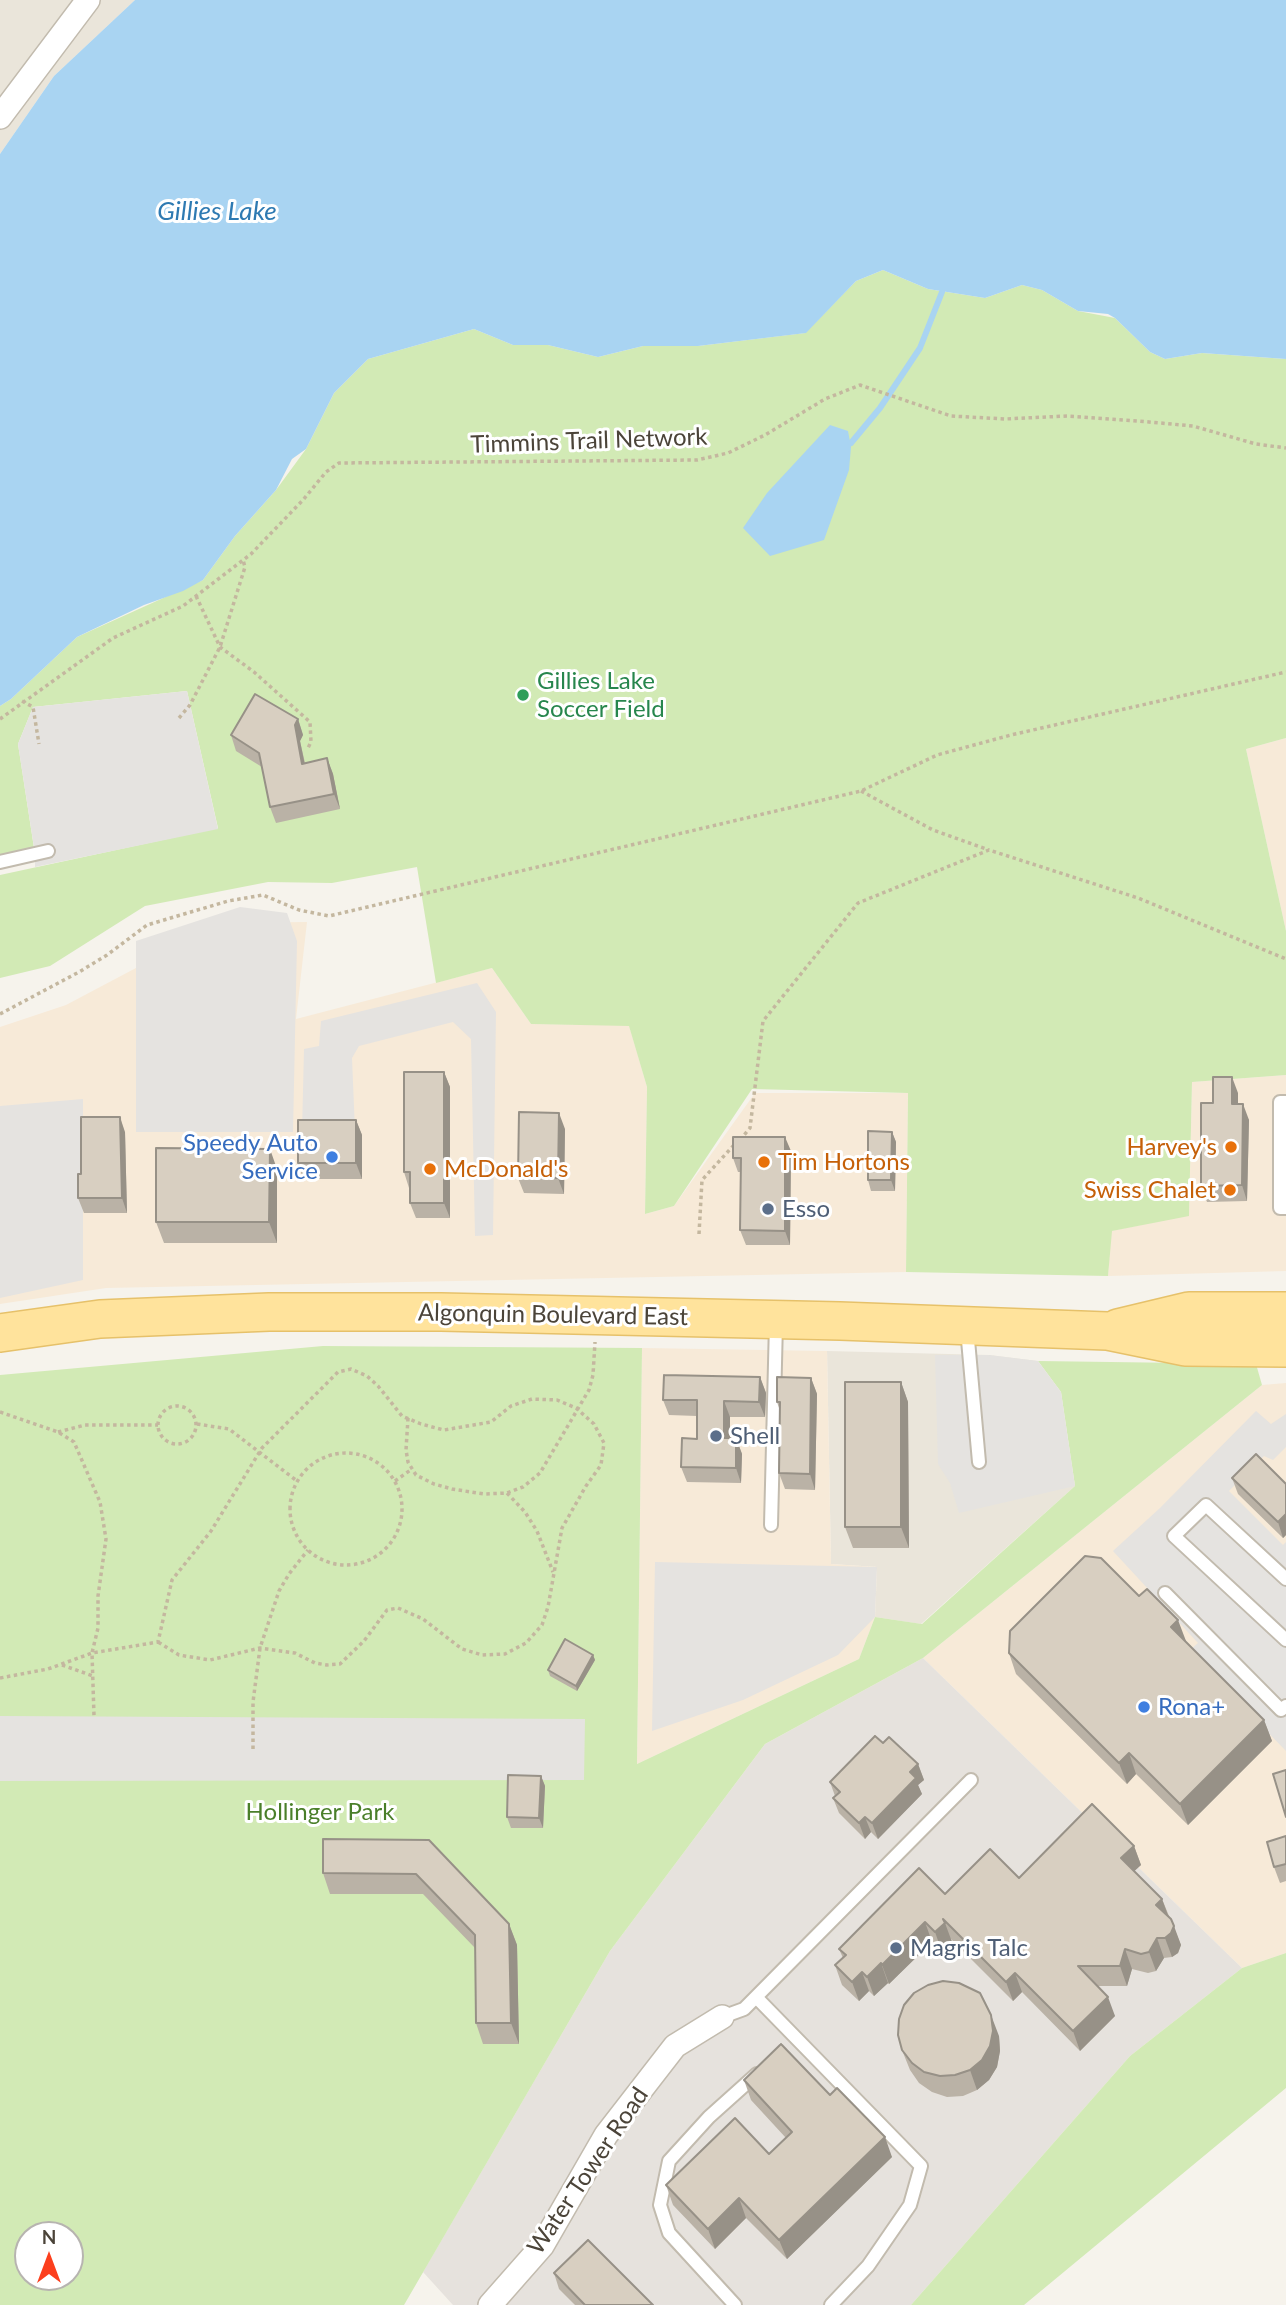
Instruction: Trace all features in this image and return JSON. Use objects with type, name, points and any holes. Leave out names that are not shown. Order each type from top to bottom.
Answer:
[{"type":"main road","name":"Algonquin Boulevard East","points":[[1107,1331],[1189,1311],[1286,1311]]},
{"type":"main road","name":"Algonquin Boulevard East","points":[[0,1333],[100,1319],[269,1312],[776,1319],[1107,1331],[1185,1347],[1286,1348]]},
{"type":"street","points":[[0,117],[88,0]]},
{"type":"street","name":"Water Tower Road","points":[[490,2305],[542,2246],[606,2135],[675,2046],[722,2017]]},
{"type":"lane","points":[[0,862],[48,851]]},
{"type":"lane","points":[[1286,1101],[1280,1102],[1280,1208],[1286,1208]]},
{"type":"lane","points":[[771,1525],[776,1319]]},
{"type":"lane","points":[[967,1326],[979,1462]]},
{"type":"lane","points":[[1285,1636],[1174,1536],[1206,1504],[1286,1579]]},
{"type":"lane","points":[[1165,1593],[1281,1710],[1286,1706]]},
{"type":"lane","points":[[722,2017],[744,2009],[971,1780]]},
{"type":"lane","points":[[756,1997],[791,2043],[920,2166],[910,2205],[868,2266],[831,2305]]},
{"type":"lane","points":[[735,2305],[669,2234],[660,2205],[669,2161],[709,2117],[767,2065]]},
{"type":"path","name":"Timmins Trail Network","points":[[0,719],[113,638],[183,606],[243,560],[303,500],[326,472],[339,463],[697,460],[728,453],[825,400],[860,385],[951,416],[1005,419],[1067,416],[1193,426],[1256,444],[1286,448]]},
{"type":"path","points":[[178,718],[190,705],[220,647],[245,568],[243,560]]},
{"type":"path","points":[[196,596],[220,647],[254,672],[310,722],[312,733],[307,750]]},
{"type":"path","points":[[0,1014],[79,972],[147,925],[228,901],[263,895],[299,910],[329,916],[861,791],[937,755],[1024,732],[1286,672]]},
{"type":"path","points":[[22,701],[33,707],[39,744]]},
{"type":"path","points":[[861,791],[933,830],[1138,898],[1286,959]]},
{"type":"path","points":[[699,1234],[702,1180],[750,1128],[763,1021],[858,903],[989,850]]},
{"type":"path","points":[[408,1418],[406,1450],[415,1475],[452,1489],[484,1494],[507,1493],[523,1487],[540,1473],[589,1390],[593,1375],[596,1316]]},
{"type":"path","points":[[0,1678],[60,1665],[92,1653],[158,1642],[179,1655],[210,1660],[260,1648],[295,1653],[316,1663],[341,1664],[387,1610],[398,1608],[424,1619],[462,1649],[482,1655],[505,1654],[526,1643],[542,1625],[555,1575],[562,1528],[601,1465],[604,1443],[594,1424],[576,1408],[557,1400],[532,1399],[511,1406],[491,1422],[444,1430],[402,1416],[367,1376],[351,1369],[338,1372],[259,1452],[211,1531],[173,1580],[158,1642]]},
{"type":"path","points":[[174,1406],[187,1408],[197,1424],[194,1436],[178,1444],[172,1444],[162,1437],[158,1425],[163,1413],[174,1406]]},
{"type":"path","points":[[0,1412],[58,1432],[74,1442],[100,1502],[106,1539],[98,1596],[98,1628],[92,1653],[94,1716]]},
{"type":"path","points":[[197,1424],[229,1429],[297,1481]]},
{"type":"path","points":[[58,1432],[85,1425],[158,1425]]},
{"type":"path","points":[[343,1452],[362,1455],[379,1463],[395,1481],[400,1493],[402,1512],[398,1530],[388,1546],[374,1558],[357,1564],[339,1565],[321,1559],[295,1534],[290,1516],[290,1498],[297,1481],[309,1466],[325,1456],[343,1452]]},
{"type":"path","points":[[395,1481],[412,1469]]},
{"type":"path","points":[[507,1493],[525,1512],[537,1531],[555,1575]]},
{"type":"path","points":[[253,1749],[253,1702],[260,1648],[279,1591],[309,1550]]},
{"type":"path","points":[[60,1665],[93,1676]]},
{"type":"shaded area","points":[[0,0],[135,0],[54,76],[0,154]]},
{"type":"shaded area","points":[[187,691],[218,829],[35,867],[18,744],[33,707]]},
{"type":"shaded area","points":[[1286,738],[1286,931],[1246,749]]},
{"type":"shaded area","points":[[240,907],[287,913],[297,941],[293,1132],[136,1132],[136,941]]},
{"type":"shaded area","points":[[307,922],[296,1019],[492,968],[531,1024],[629,1025],[647,1087],[645,1214],[674,1206],[755,1093],[908,1093],[906,1272],[106,1288],[0,1304],[0,1027],[66,1005],[221,923]]},
{"type":"shaded area","points":[[477,983],[496,1012],[493,1235],[475,1236],[471,1039],[453,1022],[359,1046],[352,1058],[355,1131],[302,1132],[304,1049],[319,1046],[321,1021]]},
{"type":"shaded area","points":[[1286,1075],[1286,1271],[1108,1276],[1111,1231],[1189,1215],[1192,1082]]},
{"type":"shaded area","points":[[83,1099],[83,1280],[0,1298],[0,1106]]},
{"type":"shaded area","points":[[642,1348],[827,1351],[831,1564],[877,1567],[875,1617],[859,1659],[637,1764]]},
{"type":"shaded area","points":[[827,1351],[989,1355],[1038,1361],[1075,1486],[921,1624],[875,1617],[877,1567],[831,1564]]},
{"type":"shaded area","points":[[935,1355],[989,1355],[1038,1361],[1061,1392],[1075,1486],[959,1513],[950,1483],[938,1464]]},
{"type":"shaded area","points":[[1286,1383],[1286,1953],[1242,1968],[923,1658],[1262,1385]]},
{"type":"shaded area","points":[[1256,1411],[1271,1424],[1286,1414],[1286,1447],[1273,1460],[1264,1456],[1229,1491],[1283,1545],[1286,1542],[1286,1751],[1189,1651],[1198,1643],[1113,1551],[1160,1508]]},
{"type":"shaded area","points":[[655,1562],[877,1567],[875,1617],[838,1655],[743,1700],[652,1731]]},
{"type":"shaded area","points":[[923,1658],[1242,1968],[1130,2056],[911,2305],[453,2305],[423,2272],[610,1951],[765,1744]]},
{"type":"shaded area","points":[[0,1716],[585,1719],[584,1780],[0,1781]]},
{"type":"green space","points":[[883,270],[928,289],[985,298],[1022,285],[1042,290],[1078,311],[1115,318],[1150,352],[1165,359],[1202,353],[1286,359],[1286,738],[1246,749],[1286,931],[1286,1075],[1192,1082],[1189,1216],[1112,1231],[1108,1276],[906,1272],[908,1093],[752,1089],[674,1206],[645,1214],[647,1087],[629,1026],[531,1024],[492,968],[436,983],[417,867],[332,883],[268,882],[145,906],[50,966],[0,978],[0,875],[218,828],[187,691],[33,707],[18,744],[34,848],[0,855],[0,706],[11,699],[77,637],[203,580],[306,449],[334,393],[368,359],[474,329],[513,345],[548,345],[598,357],[643,346],[698,346],[805,333],[856,281]]},
{"type":"green space","name":"Hollinger Park","points":[[323,1346],[642,1348],[637,1764],[859,1659],[875,1617],[922,1624],[1075,1486],[1061,1392],[1038,1361],[1256,1364],[1262,1385],[923,1658],[765,1744],[610,1951],[404,2305],[0,2305],[0,1375]]},
{"type":"green space","points":[[1286,1953],[1286,2088],[1024,2305],[911,2305],[1130,2056],[1242,1968]]},
{"type":"water","name":"Gillies Lake","points":[[135,0],[1286,0],[1286,359],[1202,353],[1165,359],[1150,352],[1108,314],[1078,311],[1042,290],[1022,285],[985,298],[928,289],[883,270],[856,281],[806,333],[698,346],[643,346],[598,357],[548,345],[513,345],[474,329],[368,359],[334,393],[306,449],[292,459],[276,490],[235,536],[203,580],[77,637],[11,699],[0,706],[0,154],[54,76]]},
{"type":"water","points":[[830,425],[848,431],[851,447],[849,470],[824,540],[770,556],[743,528],[767,493]]},
{"type":"building","points":[[255,694],[298,719],[295,725],[302,764],[327,758],[334,794],[270,807],[259,753],[231,735]]},
{"type":"building","name":"McDonald's","points":[[404,1072],[444,1072],[444,1203],[410,1203],[410,1172],[404,1172]]},
{"type":"building","points":[[1213,1077],[1232,1077],[1232,1104],[1243,1104],[1242,1185],[1201,1186],[1201,1103],[1213,1103]]},
{"type":"building","points":[[519,1112],[559,1113],[558,1178],[518,1178]]},
{"type":"building","points":[[81,1117],[120,1117],[122,1198],[78,1198],[78,1174],[81,1174]]},
{"type":"building","points":[[298,1120],[356,1120],[356,1163],[298,1163]]},
{"type":"building","points":[[868,1131],[892,1132],[891,1180],[868,1180]]},
{"type":"building","points":[[733,1137],[785,1137],[785,1231],[740,1230],[741,1158],[733,1158]]},
{"type":"building","points":[[156,1148],[270,1149],[269,1222],[156,1222]]},
{"type":"building","points":[[664,1375],[760,1377],[759,1402],[724,1401],[724,1438],[736,1438],[736,1468],[681,1467],[682,1438],[697,1439],[697,1400],[663,1400]]},
{"type":"building","points":[[777,1377],[811,1378],[810,1474],[779,1473],[780,1402],[777,1402]]},
{"type":"building","points":[[845,1382],[901,1382],[901,1527],[845,1527]]},
{"type":"building","points":[[1256,1454],[1286,1484],[1286,1514],[1278,1522],[1232,1478]]},
{"type":"building","name":"Rona+","points":[[1085,1556],[1101,1558],[1139,1596],[1147,1589],[1178,1620],[1171,1627],[1264,1720],[1180,1804],[1129,1753],[1119,1763],[1009,1653],[1010,1631]]},
{"type":"building","points":[[565,1639],[593,1655],[576,1686],[548,1670]]},
{"type":"building","points":[[875,1736],[883,1743],[889,1737],[918,1764],[910,1772],[916,1778],[872,1823],[865,1817],[859,1823],[833,1798],[840,1792],[830,1782]]},
{"type":"building","points":[[1286,1770],[1286,1817],[1273,1774]]},
{"type":"building","points":[[508,1775],[541,1776],[539,1818],[507,1817]]},
{"type":"building","points":[[1092,1804],[1134,1846],[1121,1858],[1162,1899],[1156,1905],[1171,1919],[1174,1926],[1165,1938],[1157,1938],[1149,1952],[1141,1954],[1125,1949],[1120,1966],[1078,1966],[1108,1997],[1073,2031],[1015,1973],[1006,1982],[943,1919],[945,1923],[935,1932],[925,1922],[867,1977],[862,1972],[852,1982],[835,1965],[846,1955],[839,1949],[919,1868],[945,1894],[990,1849],[1019,1878]]},
{"type":"building","points":[[1286,1836],[1286,1864],[1274,1867],[1267,1842]]},
{"type":"building","points":[[323,1839],[429,1840],[509,1924],[511,2023],[476,2023],[475,1935],[416,1874],[323,1873]]},
{"type":"building","points":[[943,1981],[959,1983],[980,1993],[991,2015],[993,2031],[990,2046],[982,2060],[970,2070],[940,2076],[924,2072],[912,2063],[902,2050],[898,2035],[899,2019],[904,2005],[914,1993]]},
{"type":"building","points":[[781,2044],[830,2095],[837,2088],[885,2137],[779,2240],[739,2198],[708,2229],[666,2185],[735,2118],[769,2154],[792,2132],[744,2080]]},
{"type":"building","points":[[588,2240],[653,2305],[585,2305],[554,2273]]},
{"type":"waterway","points":[[851,443],[880,408],[920,348],[942,292]]},
{"type":"place","name":"Gillies Lake Soccer Field","points":[[523,695]]},
{"type":"place","name":"Harvey's","points":[[1231,1147]]},
{"type":"place","name":"Speedy Auto Service","points":[[332,1157]]},
{"type":"place","name":"Tim Hortons","points":[[764,1162]]},
{"type":"place","name":"McDonald's","points":[[430,1169]]},
{"type":"place","name":"Swiss Chalet","points":[[1230,1190]]},
{"type":"place","name":"Esso","points":[[768,1209]]},
{"type":"place","name":"Shell","points":[[716,1436]]},
{"type":"place","name":"Rona+","points":[[1144,1707]]},
{"type":"place","name":"Magris Talc","points":[[896,1948]]}]
